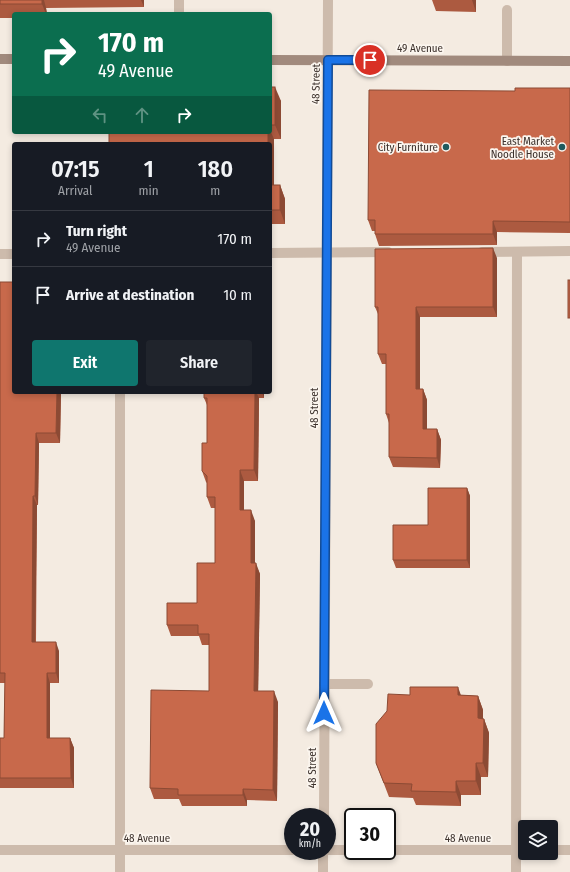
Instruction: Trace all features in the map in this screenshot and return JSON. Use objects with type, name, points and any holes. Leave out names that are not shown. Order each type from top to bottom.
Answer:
[{"type":"street","points":[[179,0],[179,12]]},
{"type":"street","name":"48 Street","points":[[324,808],[328,0]]},
{"type":"street","points":[[507,10],[507,61]]},
{"type":"street","points":[[0,59],[12,59]]},
{"type":"street","name":"49 Avenue","points":[[272,60],[570,61]]},
{"type":"street","points":[[470,252],[570,251]]},
{"type":"street","points":[[272,253],[401,252]]},
{"type":"street","points":[[517,252],[520,820]]},
{"type":"street","points":[[0,254],[12,254]]},
{"type":"street","points":[[120,394],[120,872]]},
{"type":"street","points":[[324,684],[368,684]]},
{"type":"street","name":"48 Avenue","points":[[0,850],[284,850]]},
{"type":"street","name":"48 Avenue","points":[[396,850],[518,850]]},
{"type":"street","points":[[558,850],[570,850]]},
{"type":"street","points":[[323,860],[323,872]]},
{"type":"street","points":[[516,872],[518,860]]},
{"type":"building","points":[[0,0],[42,0],[42,4],[0,4]]},
{"type":"building","points":[[272,87],[275,87],[275,125],[272,125]]},
{"type":"building","name":"City Furniture","points":[[515,88],[570,88],[570,222],[493,221],[493,234],[375,234],[375,220],[368,220],[369,90],[515,91]]},
{"type":"building","points":[[109,134],[268,134],[268,142],[109,142]]},
{"type":"building","points":[[272,185],[280,185],[280,210],[272,210]]},
{"type":"building","points":[[493,248],[493,307],[416,307],[416,389],[423,389],[423,429],[437,429],[437,458],[389,457],[389,414],[386,414],[386,354],[378,354],[378,307],[375,307],[375,249]]},
{"type":"building","points":[[568,280],[570,280],[570,318],[568,318]]},
{"type":"building","points":[[0,282],[12,282],[12,394],[57,394],[56,433],[36,433],[35,496],[33,496],[32,642],[56,642],[56,673],[47,673],[47,738],[70,738],[71,778],[0,778],[0,738],[4,738],[5,673],[0,673]]},
{"type":"building","points":[[204,394],[255,394],[254,470],[240,470],[240,510],[251,510],[251,563],[256,563],[254,691],[274,691],[273,790],[243,789],[243,795],[178,795],[178,789],[150,788],[151,690],[209,691],[209,634],[198,634],[198,625],[167,625],[167,603],[197,603],[197,563],[215,563],[215,497],[207,497],[207,476],[202,471],[202,443],[207,443],[207,398],[204,398]]},
{"type":"building","points":[[428,488],[467,488],[467,560],[393,560],[393,525],[428,525]]},
{"type":"building","points":[[410,687],[458,687],[458,695],[478,696],[478,718],[484,719],[483,763],[476,763],[476,781],[456,781],[456,792],[411,791],[412,784],[384,783],[376,763],[376,724],[387,711],[388,694],[410,695]]},
{"type":"place","name":"City Furniture","points":[[446,147]]},
{"type":"place","name":"East Market Noodle House","points":[[562,147]]},
{"type":"route","points":[[324,713],[328,60],[370,60]]}]
